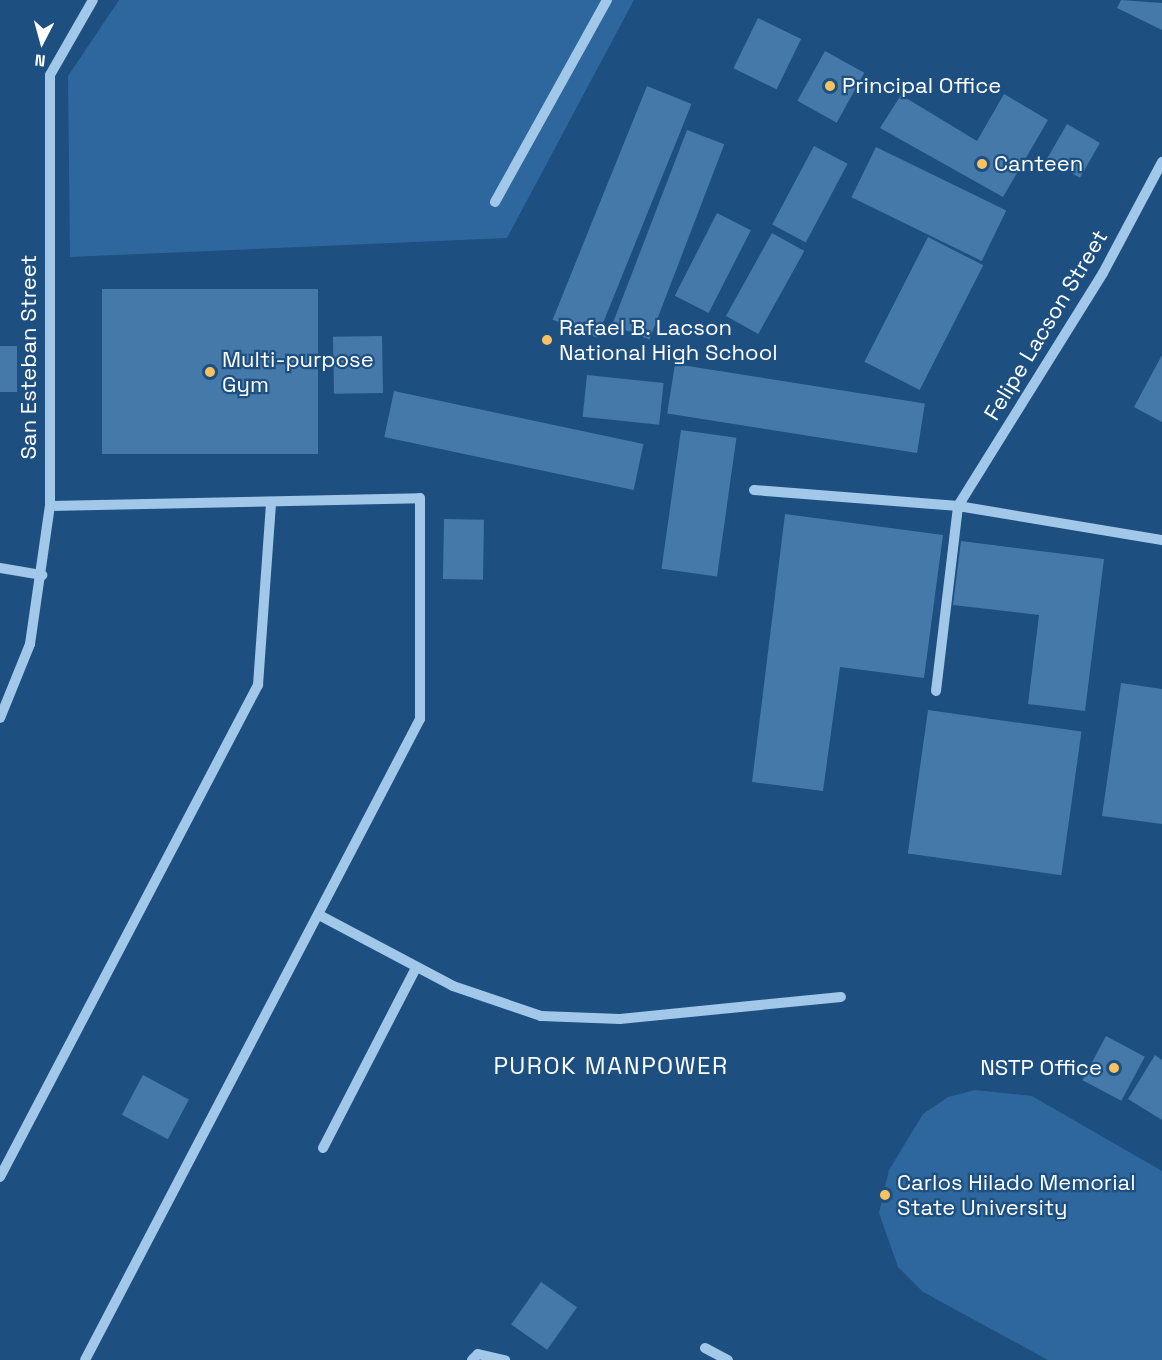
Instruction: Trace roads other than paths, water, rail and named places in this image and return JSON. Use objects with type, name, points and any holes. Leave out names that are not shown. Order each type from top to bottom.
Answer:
[{"type":"street","name":"San Esteban Street","points":[[0,718],[30,644],[42,574],[50,506],[47,105],[50,75],[93,0]]},
{"type":"street","points":[[495,202],[607,0]]},
{"type":"street","name":"Felipe Lacson Street","points":[[958,506],[1103,273],[1162,162]]},
{"type":"street","points":[[754,490],[958,506],[1162,540]]},
{"type":"street","points":[[50,506],[271,505],[420,498],[420,719],[321,916],[85,1360]]},
{"type":"street","points":[[0,1177],[258,685],[271,505]]},
{"type":"street","points":[[936,691],[958,506]]},
{"type":"street","points":[[0,568],[42,574]]},
{"type":"street","points":[[321,916],[416,968],[498,1004],[582,1020],[841,997]]},
{"type":"street","points":[[323,1148],[416,968]]},
{"type":"street","points":[[705,1348],[728,1360]]},
{"type":"street","points":[[475,1357],[505,1360]]},
{"type":"place","name":"Principal Office","points":[[830,86]]},
{"type":"place","name":"Canteen","points":[[982,164]]},
{"type":"place","name":"Rafael B. Lacson National High School","points":[[547,340]]},
{"type":"place","name":"Multi-purpose Gym","points":[[210,372]]},
{"type":"place","name":"NSTP Office","points":[[1114,1068]]},
{"type":"place","name":"Carlos Hilado Memorial State University","points":[[885,1195]]},
{"type":"district","name":"PUROK MANPOWER","points":[[611,1066]]}]
